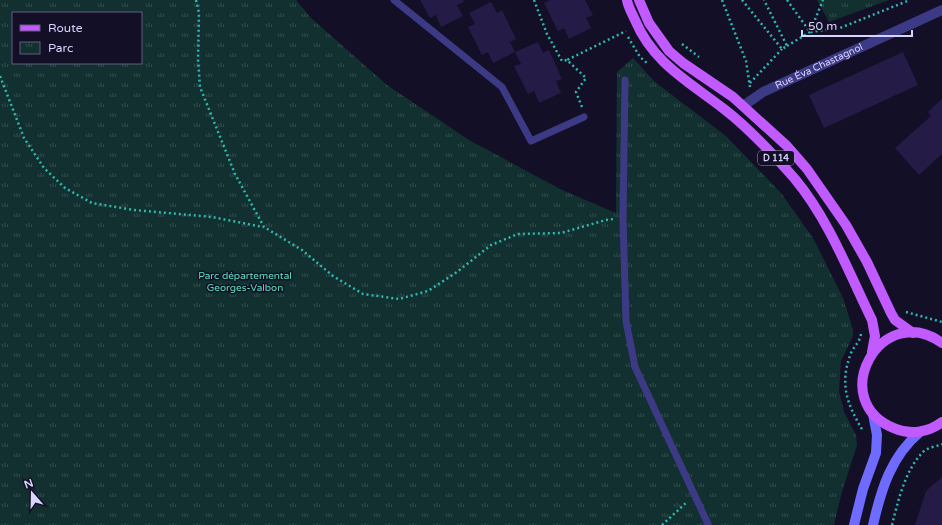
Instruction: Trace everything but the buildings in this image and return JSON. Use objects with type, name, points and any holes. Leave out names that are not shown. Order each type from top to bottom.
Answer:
[{"type":"main road","name":"D 114","points":[[627,0],[638,27],[648,45],[660,60],[698,91],[724,109],[755,136],[775,157],[811,201],[829,233],[872,320],[874,336],[872,352]]},
{"type":"main road","name":"D 114","points":[[639,0],[649,23],[669,51],[683,63],[743,106],[787,146],[807,169],[846,224],[867,262],[891,313],[896,320],[913,333]]},
{"type":"main road","points":[[920,432],[903,432],[886,426],[873,414],[866,403],[862,390],[862,377],[872,352],[880,344],[890,338],[902,334],[913,333],[925,335],[942,343]]},
{"type":"main road","points":[[854,525],[863,489],[876,453],[877,435],[873,414]]},
{"type":"main road","points":[[872,525],[878,502],[895,460],[907,443],[920,432],[942,422]]},
{"type":"street","name":"Rue Éva Chastagnol","points":[[743,106],[751,99],[942,10]]},
{"type":"lane","points":[[394,0],[502,87],[531,141],[584,117]]},
{"type":"lane","points":[[625,80],[623,219],[626,321],[635,367],[708,524]]},
{"type":"path","points":[[196,0],[199,13],[198,59],[200,87],[235,174],[264,227]]},
{"type":"path","points":[[534,0],[547,34],[562,62],[626,31]]},
{"type":"path","points":[[722,0],[746,61],[751,99]]},
{"type":"path","points":[[742,0],[782,49]]},
{"type":"path","points":[[764,0],[787,46]]},
{"type":"path","points":[[787,0],[810,32]]},
{"type":"path","points":[[810,32],[823,0]]},
{"type":"path","points":[[750,83],[782,49],[810,32],[840,28],[910,0]]},
{"type":"path","points":[[623,25],[640,57],[648,64]]},
{"type":"path","points":[[567,60],[586,78],[576,92],[585,114],[584,117]]},
{"type":"path","points":[[0,76],[24,138],[44,168],[65,188],[92,204],[134,210],[212,217],[264,227],[302,250],[333,276],[363,294],[399,299],[428,291],[457,272],[491,245],[518,234],[561,232],[606,220],[623,219]]},
{"type":"path","points":[[861,330],[861,337],[852,351],[845,377],[846,391],[851,410],[865,437]]},
{"type":"path","points":[[892,525],[899,500],[912,468],[922,452],[942,444]]},
{"type":"path","points":[[662,525],[695,495]]},
{"type":"green space","name":"Parc départemental Georges-Valbon","points":[[0,0],[296,0],[311,18],[387,85],[469,140],[560,189],[616,213],[617,72],[633,58],[655,82],[726,136],[781,193],[813,238],[843,298],[853,330],[853,336],[841,361],[839,391],[844,412],[856,435],[857,445],[841,495],[834,525],[0,525]]},
{"type":"green space","points":[[817,0],[889,0],[829,22]]}]
